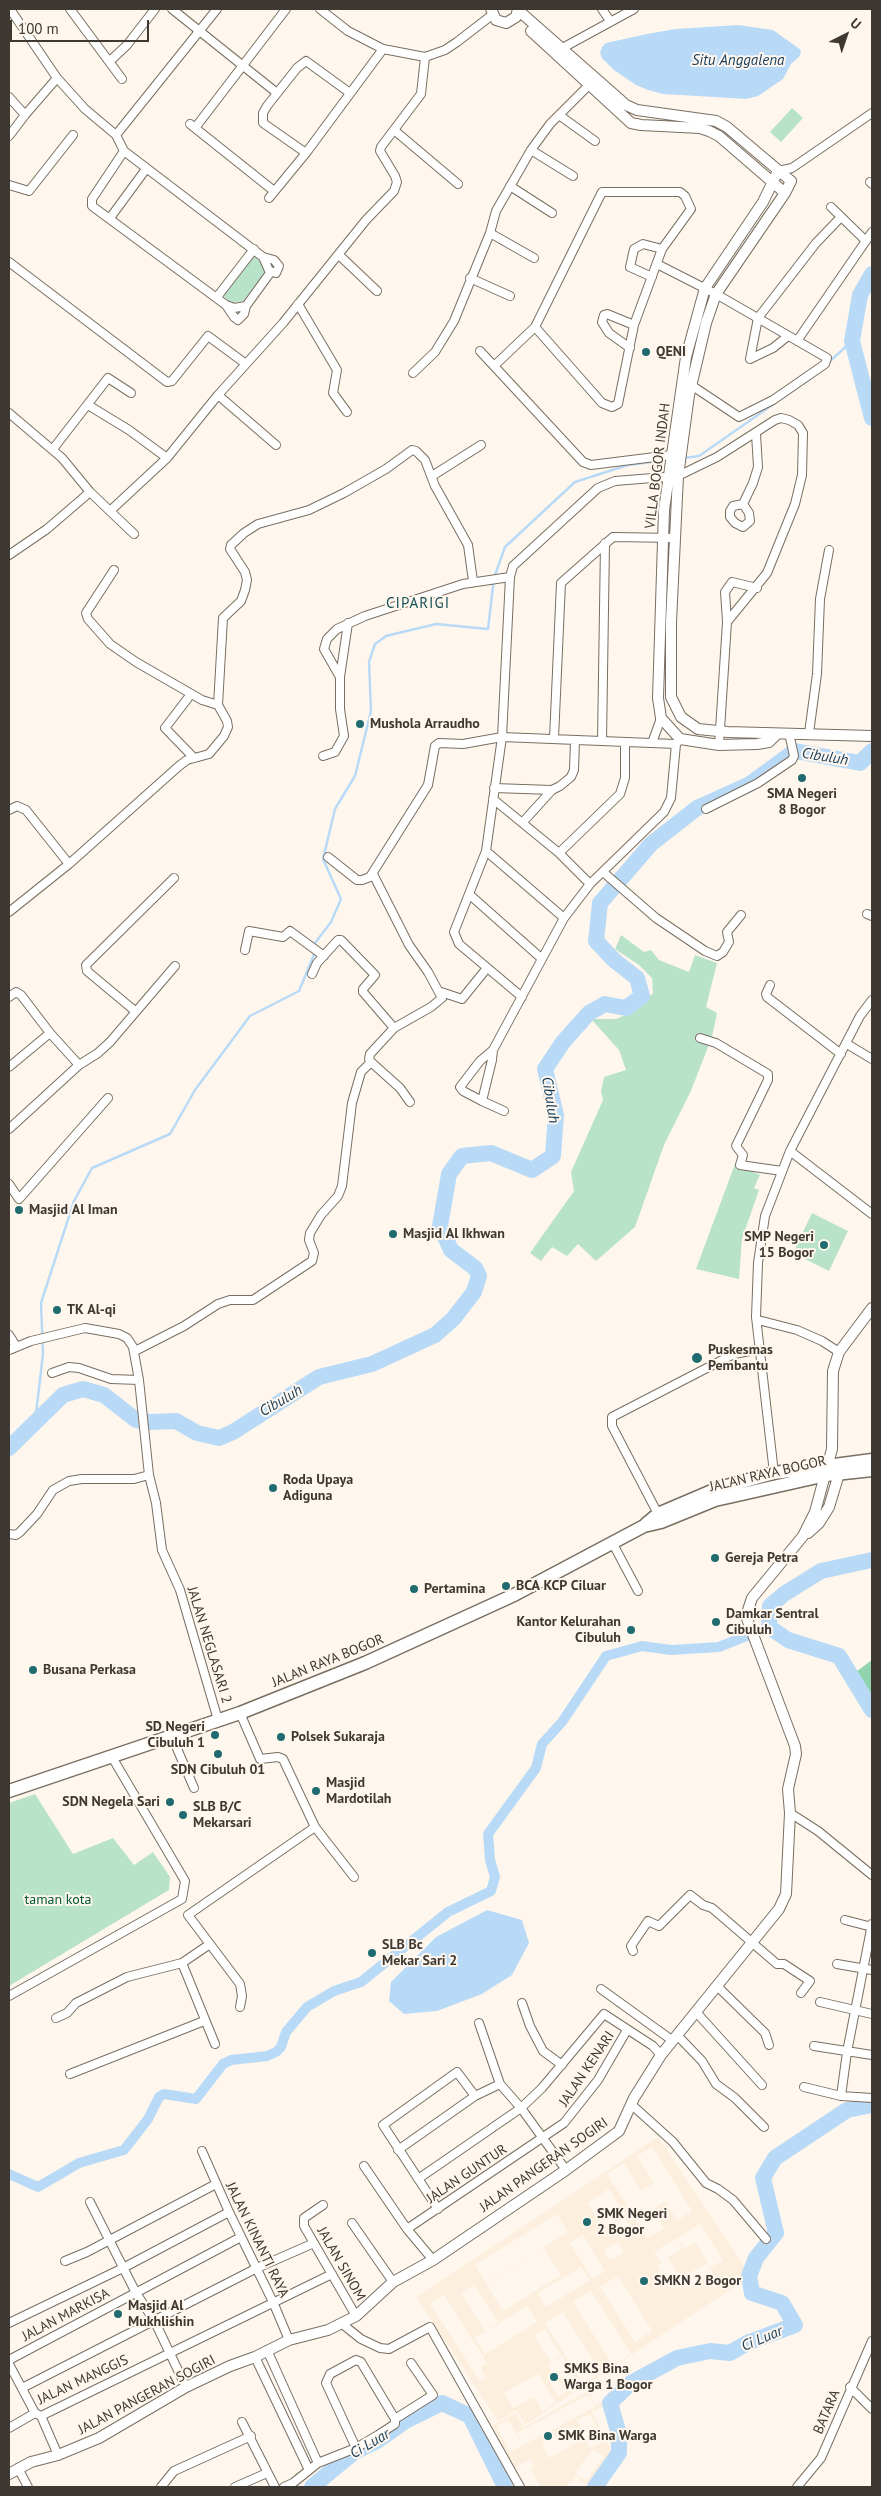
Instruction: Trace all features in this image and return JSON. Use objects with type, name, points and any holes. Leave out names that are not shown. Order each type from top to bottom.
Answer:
[{"type":"highway","name":"JALAN RAYA BOGOR","points":[[9,1791],[240,1713],[416,1640],[514,1595],[644,1526],[661,1522],[715,1500],[872,1460]]},
{"type":"highway","name":"JALAN RAYA BOGOR","points":[[644,1526],[658,1514],[719,1488],[774,1473],[872,1470]]},
{"type":"street","points":[[10,9],[57,78],[85,109],[116,135],[124,151],[264,257],[270,271],[246,306],[242,317],[238,320],[218,297],[169,264],[110,218],[94,208],[92,202],[124,151]]},
{"type":"street","points":[[70,9],[111,60],[122,79]]},
{"type":"street","points":[[111,60],[127,46],[156,9]]},
{"type":"street","points":[[172,9],[277,93]]},
{"type":"street","points":[[116,135],[217,9]]},
{"type":"street","points":[[274,191],[192,126],[286,9]]},
{"type":"street","points":[[320,9],[348,30],[383,49],[425,57],[457,42],[492,12],[503,23],[511,21],[517,12],[592,82],[631,122],[709,130],[719,136],[785,194]]},
{"type":"street","points":[[602,9],[610,21]]},
{"type":"street","points":[[557,51],[634,9]]},
{"type":"street","points":[[269,198],[306,153],[383,49]]},
{"type":"street","points":[[110,511],[168,458],[218,395],[298,304],[396,187],[397,182],[393,170],[380,151],[420,94],[425,57]]},
{"type":"street","points":[[306,153],[263,123],[263,113],[277,93],[297,68],[306,61],[316,66],[350,93]]},
{"type":"street","points":[[9,136],[57,78]]},
{"type":"street","points":[[414,373],[435,352],[446,336],[490,233],[496,211],[531,150],[559,114],[592,82]]},
{"type":"street","points":[[592,82],[626,105],[637,110],[716,121],[727,127],[791,181]]},
{"type":"street","points":[[9,97],[25,115]]},
{"type":"street","points":[[778,171],[792,168],[872,113]]},
{"type":"street","points":[[559,114],[595,141]]},
{"type":"street","points":[[394,130],[458,184]]},
{"type":"street","points":[[9,185],[29,191],[73,134]]},
{"type":"street","points":[[531,150],[573,176]]},
{"type":"street","points":[[791,181],[792,168]]},
{"type":"street","points":[[110,218],[146,169]]},
{"type":"street","name":"VILLA BOGOR INDAH","points":[[661,718],[658,698],[663,538],[667,478],[673,459],[686,357],[705,288],[763,202],[778,171]]},
{"type":"street","name":"VILLA BOGOR INDAH","points":[[673,459],[681,449],[691,385],[716,294],[785,194],[791,181]]},
{"type":"street","points":[[510,186],[552,213]]},
{"type":"street","points":[[494,366],[536,327],[602,192],[680,192],[685,196],[691,209],[662,248],[634,325],[618,404],[607,406],[536,327]]},
{"type":"street","points":[[831,207],[866,241]]},
{"type":"street","points":[[788,336],[773,348],[750,359],[758,318],[816,243],[841,216]]},
{"type":"street","points":[[797,341],[832,294],[872,232]]},
{"type":"street","points":[[490,233],[534,258]]},
{"type":"street","points":[[652,277],[630,267],[634,248],[643,244],[662,248]]},
{"type":"street","points":[[218,297],[254,249]]},
{"type":"street","points":[[339,255],[376,291]]},
{"type":"street","points":[[9,262],[168,382],[172,381],[208,336],[246,364]]},
{"type":"street","points":[[657,264],[716,294],[827,358],[826,364],[773,400],[744,416],[733,415],[691,385]]},
{"type":"street","points":[[470,278],[510,296]]},
{"type":"street","points":[[298,304],[337,370],[333,393],[347,412]]},
{"type":"street","points":[[226,305],[234,308],[246,306]]},
{"type":"street","points":[[630,348],[608,333],[602,322],[604,315],[607,314],[634,325]]},
{"type":"street","points":[[480,350],[583,462],[592,465],[673,459]]},
{"type":"street","points":[[53,449],[108,378],[131,393]]},
{"type":"street","points":[[218,395],[276,445]]},
{"type":"street","points":[[88,405],[129,430],[168,458]]},
{"type":"street","points":[[9,413],[53,449],[90,492],[134,534]]},
{"type":"street","points":[[522,997],[455,938],[454,932],[486,851],[502,737],[510,578],[513,566],[523,554],[598,488],[615,481],[678,476],[702,466],[738,442],[756,434],[775,420],[782,418],[789,420],[798,425],[803,433],[802,475],[795,504],[775,557],[757,588],[727,622]]},
{"type":"street","points":[[743,504],[750,492],[758,467],[756,434]]},
{"type":"street","points":[[432,476],[481,445]]},
{"type":"street","points":[[9,912],[69,864],[184,762],[213,751],[227,730],[226,721],[218,705],[223,618],[241,601],[247,580],[245,572],[231,553],[231,545],[258,524],[303,512],[344,493],[386,469],[412,450],[419,452],[425,460],[455,526],[468,545],[473,581]]},
{"type":"street","name":"VILLA BOGOR INDAH","points":[[673,459],[678,476],[671,697],[676,709],[689,724],[698,729],[720,732],[869,736]]},
{"type":"street","points":[[9,555],[47,529],[90,492]]},
{"type":"street","points":[[554,738],[559,589],[568,575],[605,543],[620,536],[675,538]]},
{"type":"street","points":[[602,741],[605,543]]},
{"type":"street","points":[[809,733],[817,674],[820,599],[829,550]]},
{"type":"street","points":[[114,570],[86,613],[88,619],[110,644],[136,662],[202,700],[218,705]]},
{"type":"street","points":[[340,677],[324,650],[326,639],[337,629],[348,623],[473,581],[510,578]]},
{"type":"street","points":[[719,745],[727,622],[725,592],[728,584],[738,582],[757,588]]},
{"type":"street","points":[[323,756],[335,752],[344,736],[340,709],[340,677],[348,623]]},
{"type":"street","points":[[188,698],[165,728],[194,758]]},
{"type":"street","points":[[504,1111],[463,1091],[460,1087],[480,1061],[492,1050],[564,918],[590,884],[644,833],[672,798],[678,742],[661,718]]},
{"type":"street","points":[[652,743],[661,718]]},
{"type":"street","points":[[706,809],[758,783],[792,760],[794,756],[789,733]]},
{"type":"street","name":"VILLA BOGOR INDAH","points":[[678,742],[719,745],[769,742],[777,734]]},
{"type":"street","points":[[328,857],[357,880],[362,880],[373,874],[428,785],[435,746],[439,743],[463,744],[502,737],[554,738],[625,743],[678,742]]},
{"type":"street","points":[[523,822],[552,790],[571,777],[574,770],[575,740]]},
{"type":"street","points":[[559,853],[620,794],[625,778],[625,743]]},
{"type":"street","points":[[494,788],[552,790]]},
{"type":"street","points":[[494,799],[559,853],[590,884]]},
{"type":"street","points":[[9,810],[14,806],[26,810],[69,864]]},
{"type":"street","points":[[486,851],[564,918]]},
{"type":"street","points":[[603,872],[656,918],[705,951],[717,956],[723,952],[729,942],[728,932],[741,915]]},
{"type":"street","points":[[373,874],[408,945],[441,992],[442,998],[436,1004],[394,1028],[372,1050],[369,1058],[400,1088],[410,1102]]},
{"type":"street","points":[[135,1011],[87,971],[86,965],[174,878]]},
{"type":"street","points":[[470,895],[541,958]]},
{"type":"street","points":[[245,950],[249,931],[282,937],[290,931],[324,956]]},
{"type":"street","points":[[312,974],[313,968],[338,940],[341,940],[375,975],[363,989],[363,992],[394,1028]]},
{"type":"street","points":[[9,1129],[79,1065],[98,1053],[110,1042],[175,966]]},
{"type":"street","points":[[441,992],[462,999],[487,968]]},
{"type":"street","points":[[770,985],[766,994],[767,997],[841,1054]]},
{"type":"street","points":[[9,997],[16,992],[21,995],[50,1033],[79,1065]]},
{"type":"street","points":[[774,1473],[758,1320],[760,1242],[765,1216],[790,1151],[860,1016],[872,1000]]},
{"type":"street","points":[[9,1066],[50,1033]]},
{"type":"street","points":[[700,1038],[716,1042],[768,1074],[768,1080],[736,1146],[743,1155],[740,1165],[782,1171]]},
{"type":"street","points":[[847,1044],[872,1059]]},
{"type":"street","points":[[482,1100],[492,1050]]},
{"type":"street","points":[[9,1335],[12,1348],[31,1341],[85,1328],[102,1330],[126,1338],[135,1351],[184,1326],[218,1304],[230,1300],[253,1300],[312,1261],[314,1254],[309,1240],[310,1233],[321,1214],[338,1196],[344,1172],[352,1103],[361,1072],[372,1062]]},
{"type":"street","points":[[9,1184],[19,1199],[108,1098]]},
{"type":"street","points":[[790,1151],[872,1214]]},
{"type":"street","points":[[758,1320],[797,1330],[822,1341],[839,1352],[872,1308]]},
{"type":"street","points":[[658,1514],[612,1426],[612,1417],[734,1354],[760,1349]]},
{"type":"street","name":"JALAN NEGLASARI 2","points":[[135,1351],[149,1475],[156,1503],[162,1550],[180,1590],[218,1720]]},
{"type":"street","name":"JALAN PANGERAN SOGIRI","points":[[13,2471],[99,2438],[186,2387],[256,2357],[288,2340],[328,2330],[356,2316],[394,2282],[433,2260],[566,2170],[619,2131],[634,2098],[661,2055],[750,1942],[779,1909],[786,1894],[790,1813],[788,1789],[796,1754],[795,1746],[746,1616],[752,1598],[805,1534],[834,1470],[832,1392],[833,1371],[839,1352]]},
{"type":"street","points":[[52,1373],[69,1367],[79,1368],[111,1379],[139,1380]]},
{"type":"street","points":[[9,1534],[16,1535],[20,1532],[37,1514],[53,1490],[69,1481],[82,1479],[125,1480],[149,1475]]},
{"type":"street","points":[[612,1542],[638,1592]]},
{"type":"street","points":[[240,1713],[260,1760],[278,1757],[283,1759],[315,1828],[354,1877]]},
{"type":"street","points":[[172,1737],[194,1788]]},
{"type":"street","points":[[9,1996],[182,1899],[184,1881],[112,1757]]},
{"type":"street","points":[[790,1813],[818,1830],[872,1875]]},
{"type":"street","points":[[240,2007],[242,1996],[240,1984],[189,1918],[190,1913],[315,1828]]},
{"type":"street","points":[[633,1951],[632,1946],[648,1921],[659,1926],[690,1895],[703,1905],[712,1908],[777,1964],[784,1964],[810,1981],[801,1993]]},
{"type":"street","points":[[840,2096],[846,2052],[856,2011],[862,1968],[872,1926],[845,1920]]},
{"type":"street","points":[[56,2018],[67,2013],[76,2003],[127,1977],[182,1963],[210,1944]]},
{"type":"street","points":[[182,1963],[204,2021],[215,2044]]},
{"type":"street","points":[[836,1964],[872,1970]]},
{"type":"street","points":[[717,1986],[765,2033],[769,2045]]},
{"type":"street","points":[[601,1989],[675,2038],[702,2061],[716,2084],[735,2098],[764,2127]]},
{"type":"street","points":[[820,2002],[872,2014]]},
{"type":"street","points":[[522,2003],[530,2026],[543,2051],[562,2065]]},
{"type":"street","points":[[696,2012],[762,2085]]},
{"type":"street","points":[[418,2179],[522,2108],[562,2065],[604,2014],[654,2046],[661,2055]]},
{"type":"street","points":[[70,2074],[204,2021]]},
{"type":"street","points":[[479,2023],[500,2084],[522,2108],[541,2138],[566,2170]]},
{"type":"street","name":"JALAN KENARI","points":[[541,2138],[564,2124],[577,2109],[610,2062],[627,2030]]},
{"type":"street","points":[[814,2046],[872,2055]]},
{"type":"street","points":[[438,2209],[383,2125],[455,2074],[460,2074],[475,2096]]},
{"type":"street","points":[[398,2150],[475,2096],[500,2084]]},
{"type":"street","points":[[804,2087],[840,2096],[872,2098]]},
{"type":"street","points":[[632,2105],[662,2131],[706,2183],[718,2188],[733,2200],[766,2238]]},
{"type":"street","name":"JALAN GUNTUR","points":[[407,2229],[541,2138]]},
{"type":"street","name":"JALAN KINANTI RAYA","points":[[202,2151],[228,2212],[273,2302],[288,2340]]},
{"type":"street","points":[[364,2166],[407,2229],[433,2260]]},
{"type":"street","points":[[64,2261],[110,2240],[216,2184]]},
{"type":"street","points":[[90,2202],[95,2216],[110,2240],[136,2293],[154,2322],[186,2387]]},
{"type":"street","name":"JALAN SINOM","points":[[323,2205],[307,2215],[303,2221],[356,2316]]},
{"type":"street","points":[[9,2324],[123,2268],[228,2212]]},
{"type":"street","points":[[352,2223],[394,2282]]},
{"type":"street","name":"JALAN MARKISA","points":[[9,2360],[241,2237]]},
{"type":"street","points":[[22,2388],[257,2268],[314,2242]]},
{"type":"street","name":"JALAN MANGGIS","points":[[9,2428],[170,2353],[332,2274]]},
{"type":"street","points":[[341,2323],[361,2339],[380,2348],[389,2349],[430,2327],[520,2487]]},
{"type":"street","name":"BATARA","points":[[797,2487],[821,2458],[850,2387],[872,2341]]},
{"type":"street","points":[[267,2350],[318,2463]]},
{"type":"street","points":[[256,2357],[309,2470]]},
{"type":"street","points":[[284,2487],[318,2463],[356,2448],[395,2424],[395,2418],[363,2363],[356,2360],[330,2374],[326,2383],[356,2448]]},
{"type":"street","points":[[9,2364],[38,2414],[58,2455]]},
{"type":"street","points":[[395,2418],[434,2393],[420,2378],[411,2364]]},
{"type":"street","points":[[850,2387],[872,2409]]},
{"type":"street","points":[[242,2422],[275,2487]]},
{"type":"street","points":[[160,2487],[174,2471],[250,2436]]},
{"type":"street","points":[[13,2471],[28,2487]]},
{"type":"street","points":[[235,2487],[267,2473]]},
{"type":"shaded area","name":"SMKN 2 Bogor","points":[[658,2137],[751,2276],[525,2425],[517,2410],[498,2421],[416,2297]],"holes":[[[652,2147],[692,2211],[677,2220],[665,2201],[653,2209],[664,2228],[648,2238],[607,2174],[624,2163],[641,2191],[654,2183],[637,2156]],[[609,2189],[625,2214],[603,2228],[587,2203]],[[557,2214],[568,2232],[486,2283],[475,2265]],[[625,2218],[633,2231],[621,2238],[612,2225]],[[700,2224],[723,2260],[711,2267],[695,2242],[685,2248],[678,2238]],[[583,2235],[605,2271],[592,2279],[570,2243]],[[677,2238],[683,2248],[661,2262],[654,2252]],[[618,2242],[624,2252],[610,2260],[604,2250]],[[543,2248],[561,2275],[503,2311],[486,2284]],[[668,2258],[683,2282],[672,2289],[657,2266]],[[707,2263],[713,2273],[688,2288],[682,2278]],[[581,2267],[590,2280],[546,2307],[538,2293]],[[618,2276],[652,2331],[635,2342],[600,2287]],[[474,2285],[498,2322],[485,2331],[461,2293]],[[591,2291],[631,2354],[613,2365],[573,2302]],[[444,2295],[487,2363],[480,2367],[486,2377],[480,2381],[430,2304]],[[527,2306],[537,2322],[485,2354],[475,2338]],[[563,2312],[601,2373],[583,2384],[545,2323]],[[545,2329],[561,2355],[551,2362],[534,2336]],[[562,2356],[569,2367],[555,2376],[548,2365]],[[569,2369],[581,2387],[571,2393],[559,2375]],[[538,2374],[556,2403],[543,2411],[534,2397],[513,2408],[504,2393]],[[556,2377],[566,2392],[559,2397],[549,2382]]]},
{"type":"shaded area","name":"SMK Bina Warga","points":[[604,2382],[613,2401],[592,2412],[611,2450],[595,2487],[588,2487],[576,2476],[566,2487],[541,2487],[531,2470],[519,2477],[525,2487],[522,2487],[488,2428],[516,2413],[524,2427]],"holes":[[[604,2385],[611,2398],[595,2405],[589,2393]],[[588,2395],[595,2407],[523,2445],[517,2433]],[[590,2414],[604,2442],[590,2448],[577,2420]],[[508,2420],[523,2445],[510,2452],[496,2426]],[[575,2426],[583,2439],[549,2458],[542,2444]],[[593,2449],[604,2456],[586,2481],[575,2473]],[[530,2459],[534,2467],[519,2476],[515,2468]]]},
{"type":"green space","points":[[792,108],[803,118],[781,142],[770,132]]},
{"type":"green space","points":[[252,256],[264,260],[267,270],[243,301],[230,303],[223,295]]},
{"type":"green space","points":[[621,935],[644,952],[651,950],[659,960],[689,972],[695,955],[717,963],[706,1007],[717,1013],[712,1037],[690,1093],[664,1145],[635,1227],[596,1261],[578,1244],[567,1256],[552,1247],[541,1261],[530,1253],[574,1191],[571,1172],[603,1100],[601,1091],[604,1077],[626,1070],[619,1050],[591,1019],[616,1019],[637,1010],[653,993],[652,978],[639,965],[615,949]]},
{"type":"green space","points":[[735,1164],[760,1175],[754,1188],[759,1190],[742,1239],[739,1279],[696,1269]]},
{"type":"green space","points":[[812,1213],[848,1231],[829,1271],[793,1253]]},
{"type":"green space","points":[[872,1660],[872,1712],[849,1677]]},
{"type":"green space","name":"taman kota","points":[[35,1794],[73,1854],[113,1838],[134,1865],[153,1852],[170,1877],[169,1890],[9,1986],[9,1803]]},
{"type":"water","name":"Situ Anggalena","points":[[738,25],[773,30],[801,50],[800,56],[791,64],[783,79],[758,96],[746,99],[663,94],[648,90],[636,85],[614,70],[602,58],[600,53],[606,43],[647,34],[675,29]]},
{"type":"water","points":[[487,1910],[522,1920],[529,1943],[512,1975],[482,1994],[437,2011],[404,2014],[389,2001],[391,1982],[436,1937]]},
{"type":"waterway","name":"Cibuluh","points":[[872,274],[860,295],[852,341],[872,418]]},
{"type":"waterway","points":[[828,363],[852,341]]},
{"type":"waterway","points":[[684,458],[699,456],[811,378]]},
{"type":"waterway","points":[[315,943],[331,922],[341,899],[323,859],[335,809],[355,776],[371,711],[369,662],[375,644],[386,636],[436,624],[488,629],[494,578],[505,547],[575,482],[628,465],[668,460]]},
{"type":"waterway","name":"Cibuluh","points":[[9,1448],[63,1395],[83,1389],[104,1395],[136,1420],[149,1422],[176,1421],[197,1433],[219,1438],[233,1432],[319,1377],[372,1364],[435,1335],[453,1319],[474,1292],[479,1276],[475,1268],[451,1250],[440,1226],[449,1174],[462,1156],[491,1153],[532,1170],[553,1156],[556,1115],[545,1069],[563,1042],[589,1013],[605,1004],[626,1008],[642,996],[637,978],[615,961],[596,941],[600,903],[651,844],[697,808],[750,784],[795,751],[860,763],[872,751]]},
{"type":"waterway","points":[[35,1422],[43,1354],[41,1303],[74,1201],[92,1168],[170,1134],[195,1090],[250,1016],[299,991],[315,952]]},
{"type":"waterway","name":"Ci Luar","points":[[872,1560],[821,1571],[784,1594],[770,1606],[769,1627],[788,1640],[839,1656],[872,1710]]},
{"type":"waterway","points":[[9,2174],[38,2187],[79,2163],[124,2150],[148,2119],[159,2097],[164,2094],[196,2099],[223,2064],[231,2060],[267,2056],[276,2052],[281,2047],[286,2032],[307,2007],[334,1991],[361,1982],[448,1912],[491,1891],[495,1877],[490,1860],[488,1834],[536,1768],[542,1744],[562,1722],[606,1656],[642,1646],[671,1650],[719,1647],[769,1627]]},
{"type":"waterway","name":"Ci Luar","points":[[595,2487],[619,2453],[619,2434],[610,2403],[631,2383],[677,2358],[710,2351],[730,2353],[747,2343],[795,2325],[782,2303],[752,2293],[749,2276],[756,2258],[776,2233],[763,2178],[775,2158],[847,2110],[872,2105]]},
{"type":"waterway","name":"Ci Luar","points":[[312,2487],[354,2452],[377,2441],[407,2420],[442,2403],[470,2416],[505,2487]]},
{"type":"place","name":"QENI","points":[[646,352]]},
{"type":"place","name":"Mushola Arraudho","points":[[360,724]]},
{"type":"place","name":"SMA Negeri 8 Bogor","points":[[802,778]]},
{"type":"place","name":"Masjid Al Iman","points":[[19,1210]]},
{"type":"place","name":"Masjid Al Ikhwan","points":[[393,1234]]},
{"type":"place","name":"SMP Negeri 15 Bogor","points":[[824,1245]]},
{"type":"place","name":"TK Al-qi","points":[[57,1310]]},
{"type":"place","name":"Puskesmas Pembantu","points":[[697,1358]]},
{"type":"place","name":"Roda Upaya Adiguna","points":[[273,1488]]},
{"type":"place","name":"Gereja Petra","points":[[715,1558]]},
{"type":"place","name":"BCA KCP Ciluar","points":[[506,1586]]},
{"type":"place","name":"Pertamina","points":[[414,1589]]},
{"type":"place","name":"Damkar Sentral Cibuluh","points":[[716,1622]]},
{"type":"place","name":"Kantor Kelurahan Cibuluh","points":[[631,1630]]},
{"type":"place","name":"Busana Perkasa","points":[[33,1670]]},
{"type":"place","name":"SD Negeri Cibuluh 1","points":[[215,1735]]},
{"type":"place","name":"Polsek Sukaraja","points":[[281,1737]]},
{"type":"place","name":"SDN Cibuluh 01","points":[[218,1754]]},
{"type":"place","name":"Masjid Mardotilah","points":[[316,1791]]},
{"type":"place","name":"SDN Negela Sari","points":[[170,1802]]},
{"type":"place","name":"SLB B/C Mekarsari","points":[[183,1815]]},
{"type":"place","name":"SLB Bc Mekar Sari 2","points":[[372,1953]]},
{"type":"place","name":"SMK Negeri 2 Bogor","points":[[587,2222]]},
{"type":"place","name":"SMKN 2 Bogor","points":[[644,2281]]},
{"type":"place","name":"Masjid Al Mukhlishin","points":[[118,2314]]},
{"type":"place","name":"SMKS Bina Warga 1 Bogor","points":[[554,2377]]},
{"type":"place","name":"SMK Bina Warga","points":[[548,2436]]},
{"type":"district","name":"CIPARIGI","points":[[418,604]]}]
